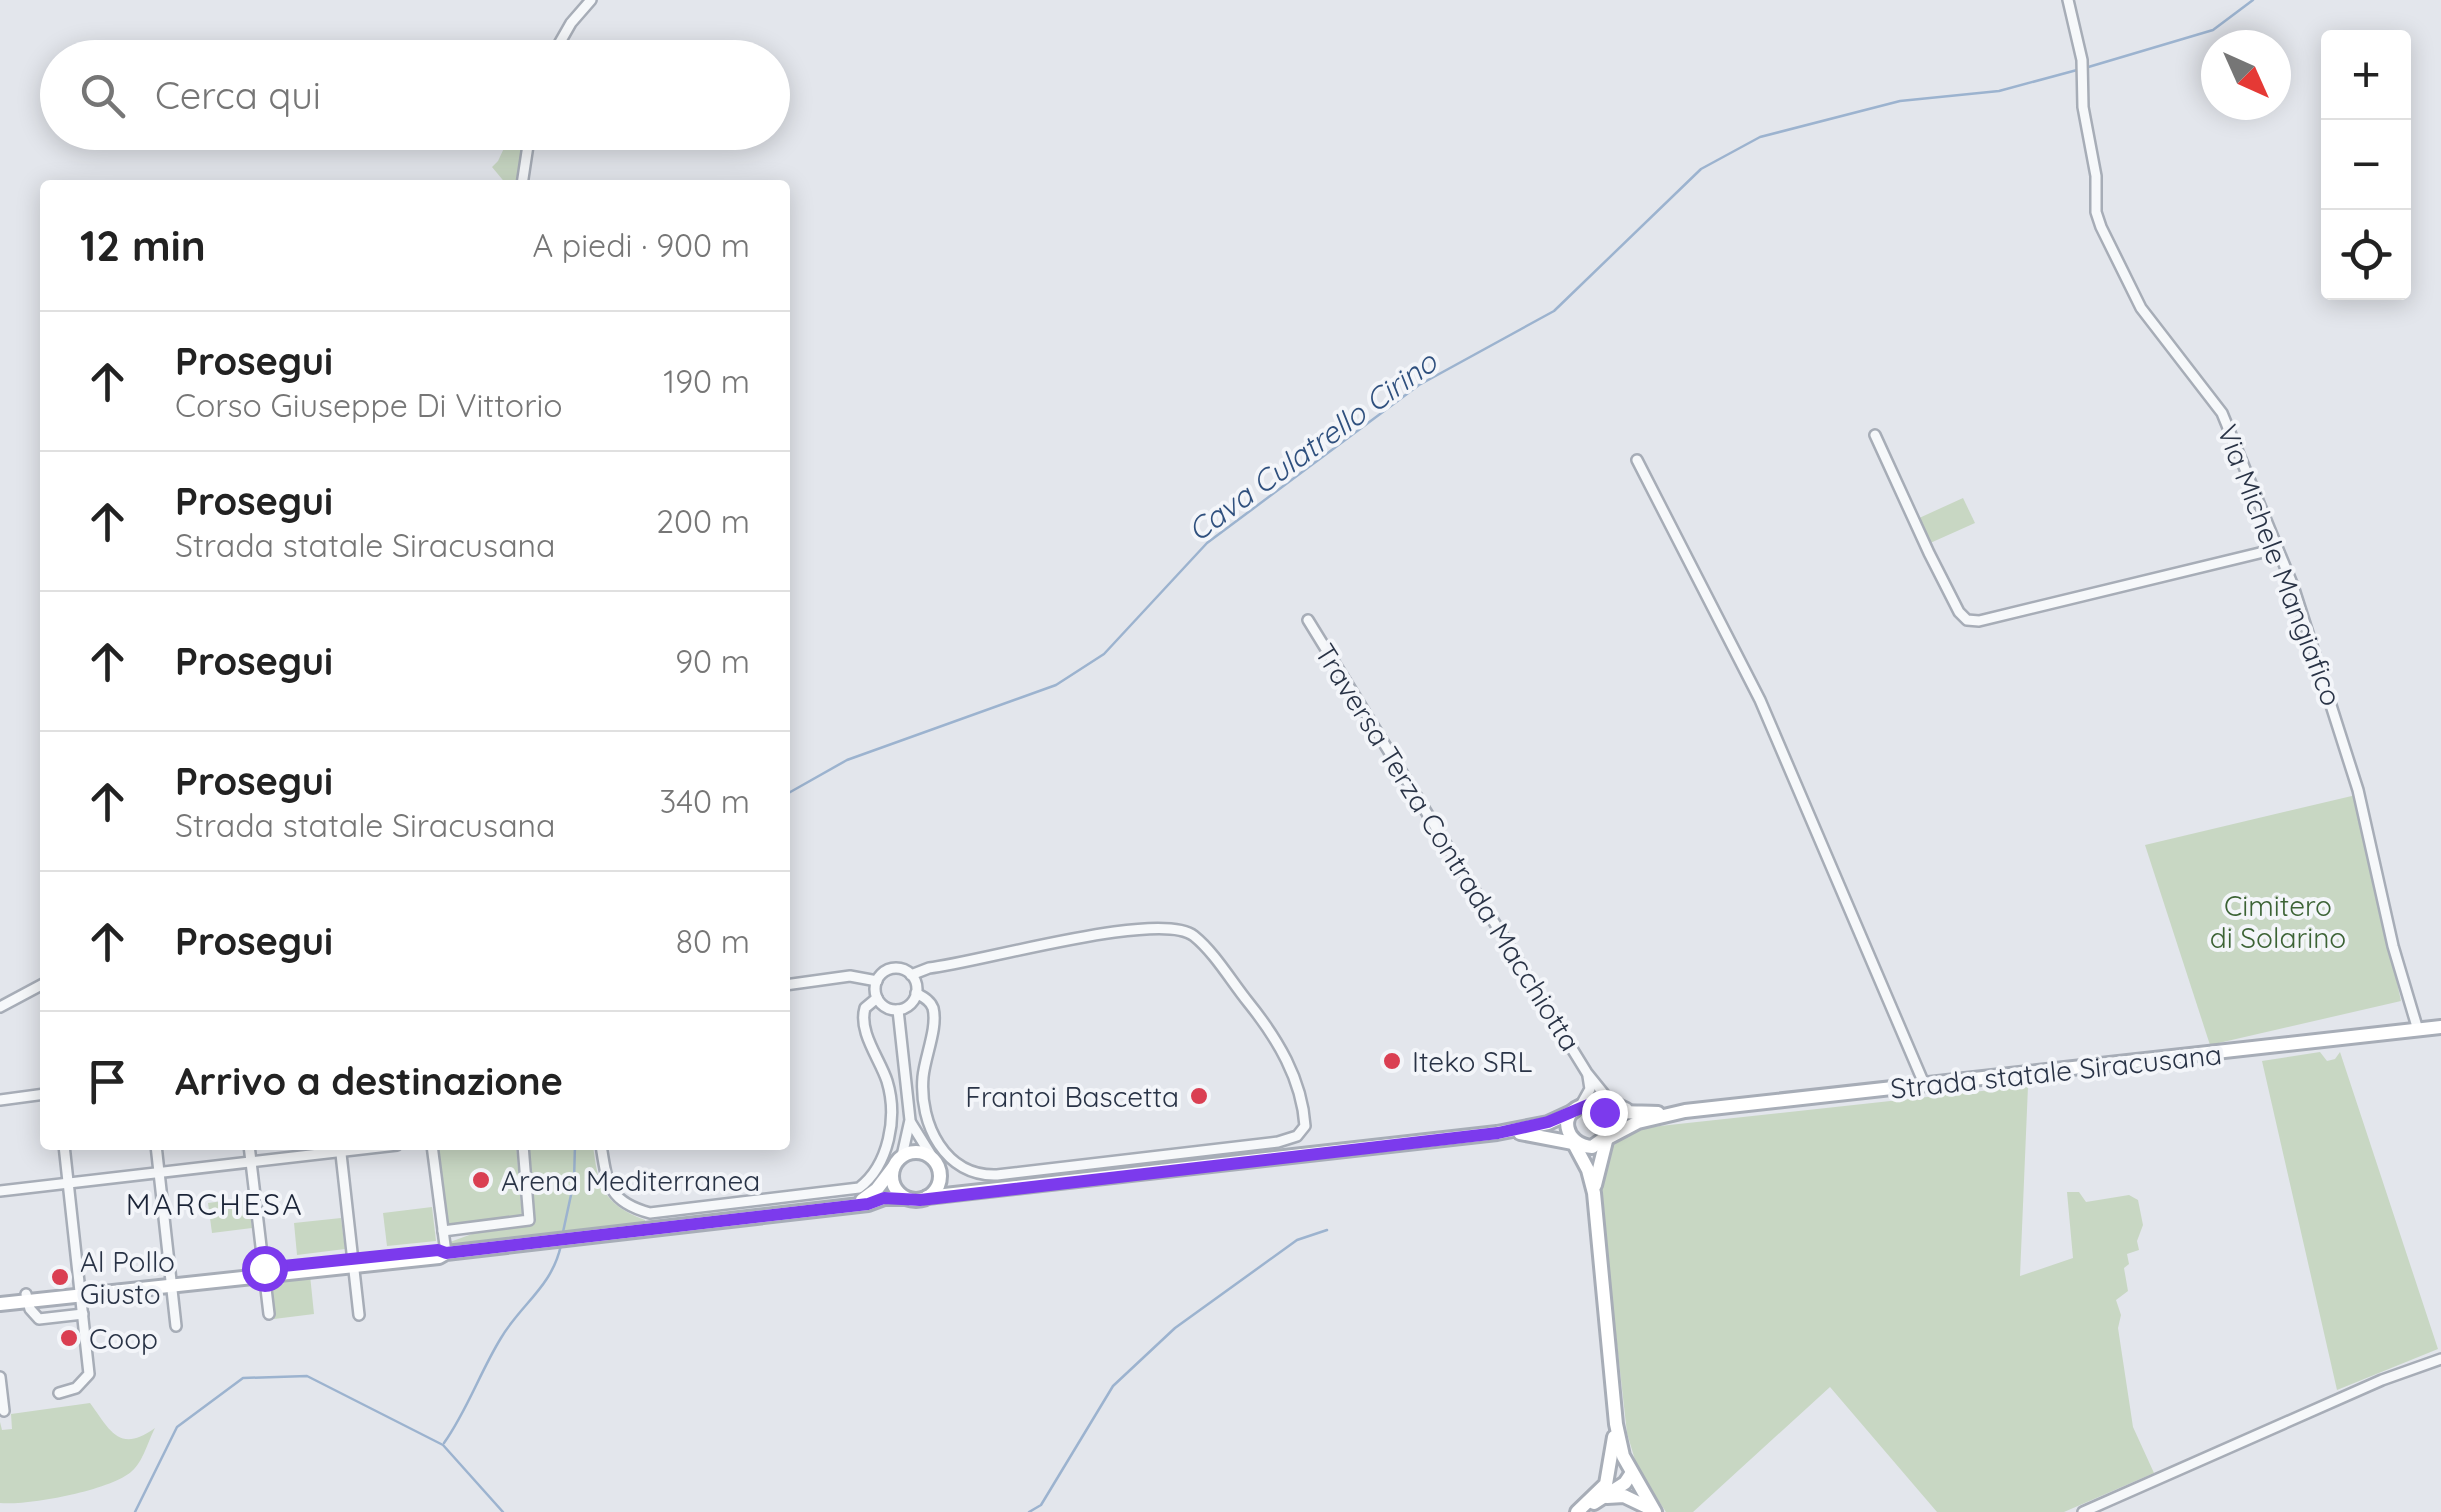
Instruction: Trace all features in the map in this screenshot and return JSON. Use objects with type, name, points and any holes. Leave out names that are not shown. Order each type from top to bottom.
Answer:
[{"type":"main road","name":"Strada statale Siracusana","points":[[1670,1114],[2441,1027]]},
{"type":"main road","points":[[1594,1192],[1606,1138],[1606,1108]]},
{"type":"main road","points":[[1577,1109],[1568,1125],[1594,1192],[1616,1424],[1623,1456],[1655,1512]]},
{"type":"main road","points":[[0,1300],[354,1262],[440,1257],[446,1253],[868,1204],[884,1198],[926,1197],[1498,1133],[1548,1122],[1577,1109],[1670,1114]]},
{"type":"main road","points":[[1498,1133],[1533,1133],[1592,1147],[1638,1122],[1670,1114]]},
{"type":"main road","points":[[851,1205],[877,1190],[902,1156],[915,1152],[937,1166],[954,1185],[980,1191]]},
{"type":"main road","points":[[926,1197],[937,1186],[937,1166]]},
{"type":"main road","points":[[893,1168],[892,1182],[905,1198]]},
{"type":"main road","points":[[1605,1490],[1616,1424]]},
{"type":"main road","points":[[1578,1511],[1605,1490],[1625,1483],[1631,1474]]},
{"type":"main road","points":[[1605,1490],[1655,1512]]},
{"type":"street","points":[[561,40],[590,0]]},
{"type":"street","name":"Via Michele Mangiafico","points":[[2068,0],[2082,68],[2081,90],[2096,176],[2096,212],[2141,308],[2222,412],[2308,626],[2358,790],[2418,1030]]},
{"type":"street","points":[[523,180],[527,150]]},
{"type":"street","points":[[1875,435],[1929,553],[1959,612],[1967,620],[1979,621],[2276,549]]},
{"type":"street","points":[[1637,460],[1760,700],[1926,1086]]},
{"type":"street","name":"Traversa Terza Contrada Macchiotta","points":[[1308,620],[1606,1108]]},
{"type":"street","points":[[790,984],[850,976],[877,981],[892,969],[910,974],[1111,932],[1182,930],[1194,936],[1280,1042],[1305,1126],[1297,1136],[1278,1142],[997,1175],[970,1174],[952,1160],[928,1120],[923,1079],[933,1010],[926,998],[916,993],[910,974]]},
{"type":"street","points":[[877,981],[877,998],[882,1005],[898,1010],[910,1004],[916,993]]},
{"type":"street","points":[[0,1007],[40,987]]},
{"type":"street","points":[[602,1150],[608,1186],[624,1204],[650,1213],[860,1188],[878,1169],[890,1126],[890,1094],[863,1016],[865,1008],[877,998]]},
{"type":"street","points":[[898,1010],[910,1120],[902,1156]]},
{"type":"street","points":[[1577,1109],[1590,1089],[1588,1073]]},
{"type":"street","points":[[0,1100],[40,1095]]},
{"type":"street","points":[[910,1120],[937,1166]]},
{"type":"street","points":[[59,1393],[76,1388],[90,1374],[65,1150]]},
{"type":"street","points":[[157,1150],[176,1326]]},
{"type":"street","points":[[250,1150],[270,1314]]},
{"type":"street","points":[[0,1191],[327,1150]]},
{"type":"street","points":[[340,1150],[359,1315]]},
{"type":"street","points":[[433,1150],[446,1253]]},
{"type":"street","points":[[443,1231],[529,1220],[522,1150]]},
{"type":"street","points":[[26,1298],[38,1319],[84,1314]]},
{"type":"street","points":[[2082,1512],[2382,1380],[2441,1358]]},
{"type":"street","points":[[0,1376],[4,1411]]},
{"type":"green space","points":[[503,150],[521,150],[517,180],[503,180],[492,167]]},
{"type":"green space","points":[[1963,498],[1975,523],[1928,544],[1917,519]]},
{"type":"green space","name":"Cimitero di Solarino","points":[[2356,795],[2401,1001],[2210,1045],[2145,845]]},
{"type":"green space","points":[[2320,1052],[2327,1061],[2340,1052],[2438,1349],[2337,1390],[2262,1061]]},
{"type":"green space","points":[[2028,1086],[2020,1276],[2073,1258],[2067,1192],[2079,1192],[2086,1202],[2129,1195],[2138,1200],[2143,1225],[2137,1241],[2139,1250],[2127,1254],[2129,1264],[2124,1268],[2128,1291],[2116,1300],[2133,1427],[2154,1473],[2064,1512],[1937,1512],[1830,1387],[1693,1512],[1666,1512],[1638,1470],[1627,1433],[1600,1193],[1605,1165],[1614,1145],[1632,1133],[1660,1126]]},
{"type":"green space","name":"Arena Mediterranea","points":[[438,1150],[516,1150],[522,1216],[447,1225]]},
{"type":"green space","points":[[526,1150],[594,1150],[605,1192],[620,1207],[645,1220],[645,1225],[450,1248],[450,1242],[483,1230],[533,1222]]},
{"type":"green space","points":[[248,1198],[252,1228],[212,1233],[208,1203]]},
{"type":"green space","points":[[432,1207],[436,1241],[387,1246],[383,1213]]},
{"type":"green space","points":[[341,1218],[345,1249],[297,1255],[294,1223]]},
{"type":"green space","points":[[310,1275],[314,1314],[274,1319],[270,1279],[280,1284],[287,1278]]},
{"type":"green space","points":[[90,1403],[110,1430],[124,1439],[155,1428],[136,1467],[122,1478],[89,1490],[49,1499],[0,1503],[0,1422],[2,1430],[12,1429],[11,1414]]},
{"type":"waterway","name":"Cava Culatrello Cirino","points":[[2085,68],[2213,30],[2253,0]]},
{"type":"waterway","name":"Cava Culatrello Cirino","points":[[790,792],[847,760],[1056,685],[1104,654],[1207,543],[1419,385],[1554,311],[1701,169],[1760,137],[1900,101],[1999,91],[2077,70]]},
{"type":"waterway","name":"Cava Culatrello Cirino","points":[[563,1232],[574,1181],[575,1150]]},
{"type":"waterway","points":[[1029,1512],[1041,1505],[1113,1386],[1175,1328],[1297,1240],[1327,1230]]},
{"type":"waterway","name":"Cava Culatrello Cirino","points":[[444,1443],[501,1338],[551,1272],[561,1245]]},
{"type":"waterway","points":[[135,1512],[177,1427],[243,1378],[307,1376],[443,1445],[503,1512]]},
{"type":"place","name":"Iteko SRL","points":[[1392,1061]]},
{"type":"place","name":"Frantoi Bascetta","points":[[1199,1096]]},
{"type":"place","name":"Arena Mediterranea","points":[[481,1180]]},
{"type":"place","name":"Al Pollo Giusto","points":[[60,1277]]},
{"type":"place","name":"Coop","points":[[69,1338]]},
{"type":"district","name":"MARCHESA","points":[[215,1204]]},
{"type":"route","points":[[264,1268],[438,1250],[446,1253],[868,1204],[884,1198],[920,1200],[1498,1133],[1548,1122],[1588,1105],[1604,1112]]}]
